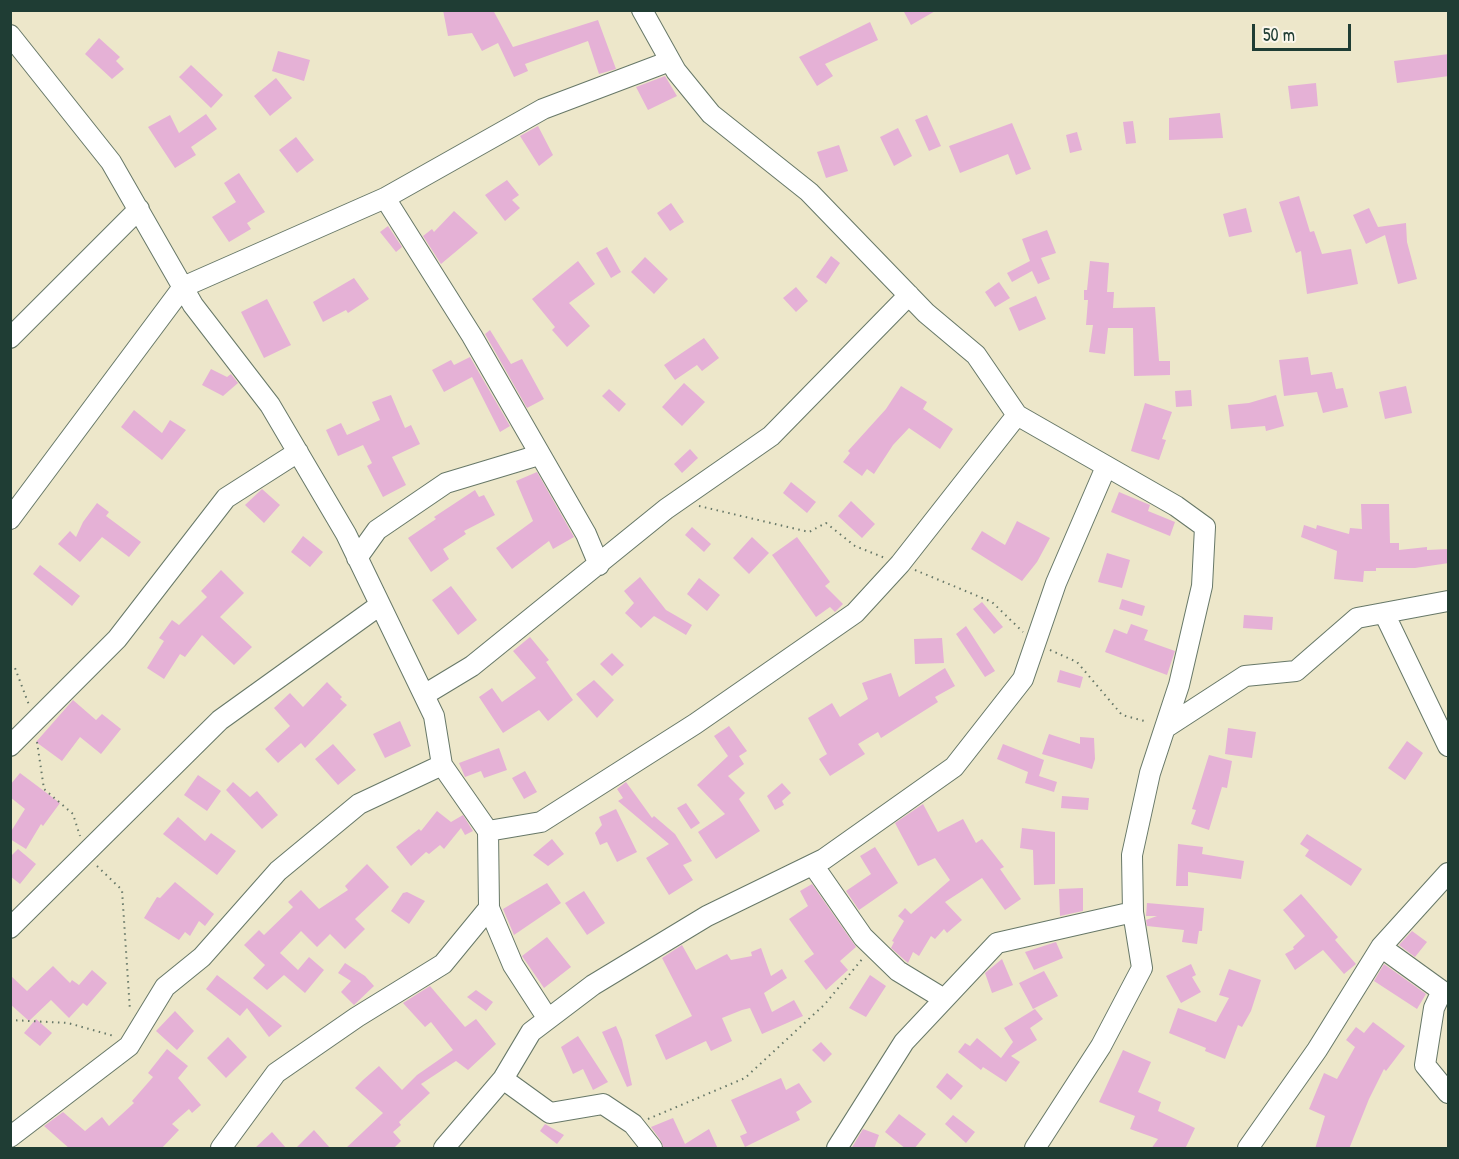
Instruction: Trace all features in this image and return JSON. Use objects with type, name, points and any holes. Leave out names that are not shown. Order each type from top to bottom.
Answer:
[{"type":"street","points":[[642,10],[670,61],[711,114],[809,192],[926,313],[976,355],[1017,415],[1176,506],[1205,527],[1202,586],[1179,685],[1150,773],[1132,855],[1134,912],[1142,968],[1101,1046],[1035,1149]]},
{"type":"street","points":[[10,35],[111,162],[193,305],[270,405],[357,558],[434,716],[442,765],[488,831],[489,908],[513,965],[548,1019]]},
{"type":"street","points":[[10,519],[183,287],[386,198],[543,109],[670,61]]},
{"type":"street","points":[[386,198],[472,336],[586,534],[599,565]]},
{"type":"street","points":[[10,338],[139,209]]},
{"type":"street","points":[[424,695],[472,666],[666,509],[771,436],[909,295]]},
{"type":"street","points":[[488,831],[541,822],[685,730],[855,613],[900,564],[1017,415]]},
{"type":"street","points":[[10,746],[117,639],[226,498],[298,452]]},
{"type":"street","points":[[357,558],[377,530],[446,483],[539,455]]},
{"type":"street","points":[[444,1149],[503,1079],[531,1032],[593,985],[707,916],[813,865],[954,767],[1023,679],[1056,583],[1106,467]]},
{"type":"street","points":[[1165,728],[1245,676],[1296,671],[1357,618],[1449,602]]},
{"type":"street","points":[[10,928],[220,720],[380,605]]},
{"type":"street","points":[[1384,613],[1449,746]]},
{"type":"street","points":[[10,1137],[132,1041],[165,987],[202,957],[278,871],[359,804],[442,765]]},
{"type":"street","points":[[813,865],[862,937],[898,971],[944,999]]},
{"type":"street","points":[[1248,1149],[1317,1050],[1381,948],[1449,873]]},
{"type":"street","points":[[221,1149],[276,1073],[357,1017],[443,964],[489,908]]},
{"type":"street","points":[[837,1149],[904,1042],[996,943],[1134,912]]},
{"type":"street","points":[[1381,948],[1442,991],[1434,1008],[1425,1065],[1449,1093]]},
{"type":"street","points":[[503,1079],[550,1113],[603,1104],[633,1124],[652,1149]]},
{"type":"path","points":[[694,507],[703,506],[809,532],[826,523],[855,546],[900,564]]},
{"type":"path","points":[[633,1124],[677,1108],[745,1078],[825,1004],[872,947]]},
{"type":"path","points":[[10,1020],[68,1023],[132,1041]]},
{"type":"building","points":[[443,10],[493,10],[513,47],[598,20],[616,69],[599,74],[588,41],[525,64],[528,71],[514,77],[498,43],[482,51],[472,33],[448,36]]},
{"type":"building","points":[[903,10],[937,10],[911,25]]},
{"type":"building","points":[[870,22],[878,40],[825,64],[833,76],[817,86],[799,57]]},
{"type":"building","points":[[99,38],[120,57],[116,61],[124,69],[112,79],[85,54]]},
{"type":"building","points":[[278,51],[310,60],[304,81],[272,71]]},
{"type":"building","points":[[1449,54],[1449,76],[1397,83],[1394,61]]},
{"type":"building","points":[[191,65],[223,95],[211,108],[179,77]]},
{"type":"building","points":[[665,76],[677,96],[648,110],[636,87]]},
{"type":"building","points":[[276,78],[292,98],[270,116],[254,96]]},
{"type":"building","points":[[1316,83],[1318,106],[1291,109],[1288,86]]},
{"type":"building","points":[[1220,113],[1223,138],[1169,140],[1169,118]]},
{"type":"building","points":[[206,114],[217,129],[191,147],[196,155],[175,168],[148,127],[170,115],[179,133]]},
{"type":"building","points":[[927,115],[941,146],[929,151],[915,120]]},
{"type":"building","points":[[1133,121],[1136,143],[1126,144],[1123,122]]},
{"type":"building","points":[[1012,123],[1031,169],[1016,175],[1008,154],[960,173],[949,146]]},
{"type":"building","points":[[538,126],[553,155],[539,166],[520,136]]},
{"type":"building","points":[[898,128],[912,156],[894,166],[880,137]]},
{"type":"building","points":[[1077,132],[1082,150],[1070,153],[1066,135]]},
{"type":"building","points":[[296,137],[314,160],[297,173],[279,150]]},
{"type":"building","points":[[839,145],[848,171],[826,178],[817,152]]},
{"type":"building","points":[[239,173],[265,212],[247,223],[251,229],[229,242],[212,217],[236,202],[224,183]]},
{"type":"building","points":[[507,180],[519,195],[512,200],[520,208],[505,221],[485,195]]},
{"type":"building","points":[[1299,196],[1310,232],[1314,231],[1322,254],[1351,249],[1358,284],[1307,294],[1301,251],[1296,253],[1279,202]]},
{"type":"building","points":[[671,203],[684,222],[670,231],[657,213]]},
{"type":"building","points":[[1246,208],[1252,232],[1229,237],[1223,214]]},
{"type":"building","points":[[1369,208],[1378,227],[1406,223],[1407,242],[1417,279],[1398,284],[1385,235],[1366,244],[1353,215]]},
{"type":"building","points":[[454,211],[478,233],[441,264],[423,236],[432,229],[434,232]]},
{"type":"building","points":[[388,226],[402,247],[396,252],[380,232]]},
{"type":"building","points":[[1047,230],[1056,253],[1041,258],[1050,279],[1038,284],[1032,271],[1012,282],[1007,273],[1030,261],[1022,239]]},
{"type":"building","points":[[607,247],[621,272],[611,278],[596,253]]},
{"type":"building","points":[[831,256],[840,263],[826,284],[816,277]]},
{"type":"building","points":[[645,257],[668,279],[654,294],[631,272]]},
{"type":"building","points":[[578,261],[595,284],[569,303],[590,326],[567,347],[552,330],[555,327],[532,299]]},
{"type":"building","points":[[1090,261],[1109,263],[1107,292],[1114,292],[1113,308],[1155,307],[1159,361],[1170,361],[1170,375],[1134,376],[1133,328],[1108,328],[1105,354],[1089,352],[1093,325],[1086,325],[1088,300],[1084,300],[1084,290],[1087,290]]},
{"type":"building","points":[[354,278],[369,299],[348,313],[346,310],[323,322],[313,302]]},
{"type":"building","points":[[999,282],[1010,298],[995,307],[985,292]]},
{"type":"building","points":[[796,287],[808,301],[796,312],[783,298]]},
{"type":"building","points":[[1036,296],[1046,319],[1019,331],[1009,308]]},
{"type":"building","points":[[267,299],[291,345],[264,358],[241,312]]},
{"type":"building","points":[[490,330],[511,364],[522,359],[544,399],[527,408],[485,334]]},
{"type":"building","points":[[704,338],[719,358],[702,371],[697,365],[675,380],[664,365]]},
{"type":"building","points":[[470,357],[510,426],[500,432],[472,377],[444,392],[432,370],[451,360],[454,365]]},
{"type":"building","points":[[1308,357],[1311,375],[1332,372],[1336,389],[1343,388],[1348,407],[1323,413],[1317,392],[1284,396],[1279,360]]},
{"type":"building","points":[[211,369],[227,377],[231,374],[238,383],[223,396],[202,385]]},
{"type":"building","points":[[684,383],[705,402],[682,426],[662,407]]},
{"type":"building","points":[[901,386],[927,402],[923,409],[953,429],[940,449],[909,428],[893,445],[874,474],[867,469],[862,476],[843,462],[850,453],[848,451],[886,409]]},
{"type":"building","points":[[1406,386],[1412,413],[1385,419],[1379,392]]},
{"type":"building","points":[[609,389],[626,404],[619,412],[602,396]]},
{"type":"building","points":[[1191,390],[1192,406],[1176,407],[1175,391]]},
{"type":"building","points":[[391,395],[405,428],[411,425],[420,444],[392,457],[406,485],[383,497],[367,466],[372,463],[363,445],[338,456],[326,430],[341,423],[347,435],[380,420],[372,402]]},
{"type":"building","points":[[1276,395],[1284,426],[1266,431],[1265,426],[1231,429],[1228,405],[1249,403]]},
{"type":"building","points":[[1145,403],[1172,412],[1162,439],[1166,440],[1159,460],[1131,451]]},
{"type":"building","points":[[134,410],[162,433],[170,420],[186,430],[162,460],[121,427]]},
{"type":"building","points":[[690,449],[698,458],[682,473],[674,464]]},
{"type":"building","points":[[537,472],[574,537],[553,549],[549,541],[512,569],[496,548],[533,521],[516,481]]},
{"type":"building","points":[[791,482],[816,502],[807,513],[783,493]]},
{"type":"building","points":[[262,489],[280,505],[264,523],[245,505]]},
{"type":"building","points":[[475,490],[479,497],[484,495],[495,515],[464,531],[466,534],[443,549],[449,559],[431,572],[408,538],[436,519],[434,517]]},
{"type":"building","points":[[1119,492],[1150,505],[1148,511],[1175,522],[1170,536],[1111,512]]},
{"type":"building","points":[[851,501],[875,524],[862,538],[838,516]]},
{"type":"building","points":[[97,503],[109,512],[106,516],[141,542],[129,557],[102,537],[80,562],[58,544],[70,531],[76,537],[83,522]]},
{"type":"building","points":[[1361,504],[1389,504],[1390,543],[1399,543],[1399,550],[1427,547],[1427,550],[1449,549],[1449,563],[1415,568],[1376,568],[1376,571],[1364,571],[1363,582],[1334,579],[1337,551],[1301,537],[1304,525],[1316,529],[1317,525],[1349,534],[1350,528],[1362,529]]},
{"type":"building","points":[[1017,521],[1050,538],[1037,562],[1022,581],[971,549],[982,531],[1005,545]]},
{"type":"building","points":[[692,527],[711,544],[704,552],[685,535]]},
{"type":"building","points":[[303,536],[323,552],[310,567],[291,552]]},
{"type":"building","points":[[752,537],[769,553],[749,574],[733,558]]},
{"type":"building","points":[[797,537],[830,582],[825,586],[843,604],[835,612],[830,607],[816,617],[772,555]]},
{"type":"building","points":[[1107,553],[1130,560],[1122,588],[1098,582]]},
{"type":"building","points":[[40,565],[80,596],[72,606],[33,574]]},
{"type":"building","points":[[221,570],[244,593],[220,617],[252,647],[234,665],[202,635],[185,657],[180,654],[164,679],[147,668],[164,641],[159,638],[172,620],[179,625],[207,597],[201,591]]},
{"type":"building","points":[[640,577],[666,610],[692,625],[686,635],[654,616],[641,628],[625,613],[634,603],[624,591]]},
{"type":"building","points":[[699,578],[720,595],[707,611],[687,594]]},
{"type":"building","points":[[451,586],[477,620],[458,635],[432,600]]},
{"type":"building","points":[[1122,599],[1145,606],[1142,616],[1119,609]]},
{"type":"building","points":[[982,602],[1003,627],[994,634],[973,609]]},
{"type":"building","points":[[1244,615],[1273,617],[1272,630],[1243,628]]},
{"type":"building","points":[[1131,624],[1148,630],[1144,640],[1175,651],[1167,675],[1105,652],[1114,629],[1127,634]]},
{"type":"building","points":[[966,626],[995,671],[985,677],[956,634]]},
{"type":"building","points":[[530,637],[549,660],[546,662],[573,700],[548,721],[539,710],[503,733],[479,697],[492,688],[502,702],[536,678],[513,651]]},
{"type":"building","points":[[942,638],[944,663],[915,664],[914,639]]},
{"type":"building","points":[[612,653],[624,665],[612,676],[600,664]]},
{"type":"building","points":[[945,668],[955,686],[935,697],[938,702],[881,738],[878,732],[858,744],[865,754],[830,776],[819,759],[827,754],[808,718],[832,703],[840,717],[868,699],[862,683],[891,673],[899,697]]},
{"type":"building","points":[[1060,670],[1083,677],[1080,688],[1057,682]]},
{"type":"building","points":[[594,680],[614,700],[597,718],[576,694]]},
{"type":"building","points":[[327,682],[347,705],[305,748],[301,743],[278,763],[265,749],[290,726],[274,708],[290,693],[303,707]]},
{"type":"building","points":[[73,700],[96,720],[102,714],[121,729],[101,754],[80,737],[62,761],[36,742]]},
{"type":"building","points":[[400,721],[411,746],[385,758],[373,734]]},
{"type":"building","points":[[729,726],[747,751],[739,756],[744,764],[728,776],[745,793],[739,799],[760,831],[716,859],[698,832],[725,814],[697,785],[728,756],[714,736]]},
{"type":"building","points":[[1228,728],[1256,732],[1252,758],[1225,754]]},
{"type":"building","points":[[1049,734],[1080,744],[1080,737],[1094,738],[1095,759],[1092,769],[1042,754]]},
{"type":"building","points":[[1407,741],[1423,753],[1405,780],[1388,768]]},
{"type":"building","points":[[333,744],[356,770],[338,785],[315,759]]},
{"type":"building","points":[[1003,744],[1044,760],[1039,776],[1057,782],[1054,792],[1025,783],[1028,772],[997,759]]},
{"type":"building","points":[[499,748],[507,770],[484,778],[481,771],[465,777],[459,763]]},
{"type":"building","points":[[1209,755],[1232,761],[1227,788],[1222,787],[1209,830],[1191,824],[1196,810],[1192,809]]},
{"type":"building","points":[[525,771],[537,792],[524,799],[512,778]]},
{"type":"building","points":[[20,773],[60,803],[43,826],[41,824],[26,849],[10,839],[10,833],[25,809],[10,797],[10,785]]},
{"type":"building","points":[[198,775],[221,791],[207,811],[184,795]]},
{"type":"building","points":[[233,782],[250,797],[257,791],[278,815],[262,829],[226,790]]},
{"type":"building","points":[[626,782],[652,818],[654,816],[675,834],[692,861],[683,865],[693,880],[669,895],[646,858],[669,844],[618,801],[623,798],[617,789]]},
{"type":"building","points":[[782,783],[791,793],[782,801],[784,805],[775,810],[767,796]]},
{"type":"building","points":[[1062,796],[1089,798],[1088,810],[1061,808]]},
{"type":"building","points":[[686,803],[700,823],[691,829],[677,808]]},
{"type":"building","points":[[923,804],[938,832],[963,819],[976,843],[982,839],[1004,867],[1000,869],[1021,899],[1005,910],[982,878],[945,902],[962,920],[947,933],[944,929],[935,939],[931,936],[919,956],[913,952],[908,963],[891,948],[894,942],[892,941],[904,921],[898,916],[905,908],[911,914],[950,880],[935,858],[918,866],[895,823]]},
{"type":"building","points":[[616,809],[637,852],[617,862],[607,842],[600,845],[595,833],[602,825],[599,817]]},
{"type":"building","points":[[437,811],[451,822],[463,815],[473,831],[465,835],[461,828],[444,849],[440,845],[429,854],[426,852],[411,866],[396,847],[419,829],[421,831]]},
{"type":"building","points":[[178,817],[205,841],[211,833],[236,851],[217,875],[163,834]]},
{"type":"building","points":[[1022,828],[1055,832],[1055,884],[1034,885],[1033,850],[1020,848]]},
{"type":"building","points":[[1307,834],[1362,869],[1351,886],[1305,856],[1309,850],[1300,844]]},
{"type":"building","points":[[552,839],[564,854],[548,866],[533,855]]},
{"type":"building","points":[[1178,844],[1203,847],[1202,854],[1244,861],[1241,879],[1188,872],[1188,886],[1176,886]]},
{"type":"building","points":[[875,847],[898,883],[859,910],[846,891],[871,874],[860,856]]},
{"type":"building","points":[[18,849],[36,864],[20,884],[10,876],[10,857]]},
{"type":"building","points":[[367,864],[389,887],[355,919],[365,929],[345,949],[330,934],[317,947],[301,931],[280,953],[298,970],[309,957],[324,970],[305,993],[284,975],[267,990],[253,978],[265,965],[244,945],[259,930],[264,935],[293,907],[288,902],[301,890],[319,909],[348,890],[345,886]]},
{"type":"building","points":[[175,882],[214,914],[205,926],[199,921],[190,936],[185,932],[179,940],[144,918],[157,897],[160,898]]},
{"type":"building","points":[[547,883],[561,903],[514,935],[503,909]]},
{"type":"building","points":[[812,884],[856,947],[840,961],[848,970],[826,990],[804,961],[814,954],[789,919],[808,906],[800,891]]},
{"type":"building","points":[[1083,888],[1083,911],[1060,916],[1059,889]]},
{"type":"building","points":[[584,891],[605,923],[587,935],[565,903]]},
{"type":"building","points":[[407,892],[425,901],[409,924],[391,911],[403,893]]},
{"type":"building","points":[[1301,894],[1338,937],[1335,940],[1356,964],[1344,974],[1323,950],[1295,970],[1285,954],[1294,949],[1293,947],[1305,936],[1283,910]]},
{"type":"building","points":[[1147,903],[1204,908],[1202,931],[1199,931],[1197,944],[1182,942],[1184,930],[1147,926],[1146,920],[1157,916],[1146,916]]},
{"type":"building","points":[[1412,931],[1427,942],[1415,957],[1399,945]]},
{"type":"building","points":[[547,937],[571,967],[544,988],[522,956]]},
{"type":"building","points":[[1056,942],[1063,958],[1034,970],[1025,952]]},
{"type":"building","points":[[682,945],[696,970],[727,954],[731,960],[752,956],[751,952],[761,948],[771,976],[782,969],[787,978],[764,993],[772,1012],[794,1000],[803,1016],[762,1034],[750,1008],[742,1010],[722,1018],[732,1041],[711,1051],[706,1041],[666,1060],[655,1035],[692,1016],[662,958]]},
{"type":"building","points":[[1002,959],[1013,985],[992,993],[985,973]]},
{"type":"building","points":[[345,963],[365,976],[374,986],[354,1005],[341,992],[351,981],[338,973]]},
{"type":"building","points":[[1191,964],[1196,975],[1192,977],[1201,992],[1181,1003],[1166,976]]},
{"type":"building","points":[[1384,964],[1426,994],[1417,1009],[1374,981]]},
{"type":"building","points":[[53,966],[70,983],[72,980],[79,985],[92,970],[107,983],[87,1006],[83,1003],[69,1018],[51,1000],[29,1021],[10,1004],[10,975],[27,991]]},
{"type":"building","points":[[1229,969],[1261,980],[1251,1011],[1242,1027],[1238,1025],[1225,1059],[1205,1051],[1206,1048],[1169,1033],[1178,1008],[1216,1022],[1229,998],[1219,995]]},
{"type":"building","points":[[1044,971],[1058,996],[1033,1009],[1019,983]]},
{"type":"building","points":[[217,975],[282,1026],[269,1037],[247,1008],[240,1016],[206,989]]},
{"type":"building","points":[[870,975],[886,986],[866,1017],[849,1008]]},
{"type":"building","points":[[430,986],[465,1027],[476,1019],[496,1044],[468,1070],[456,1061],[421,1084],[430,1093],[399,1122],[401,1125],[393,1132],[401,1141],[393,1149],[345,1149],[383,1113],[355,1088],[363,1080],[379,1066],[402,1090],[417,1075],[453,1050],[431,1022],[425,1027],[403,1003]]},
{"type":"building","points":[[476,990],[493,1002],[486,1011],[467,997]]},
{"type":"building","points":[[1035,1009],[1043,1019],[1030,1028],[1037,1040],[1011,1056],[1020,1062],[1006,1082],[983,1067],[981,1070],[958,1052],[965,1043],[970,1046],[977,1038],[1001,1058],[1013,1042],[1004,1028]]},
{"type":"building","points":[[175,1011],[194,1031],[177,1050],[156,1031]]},
{"type":"building","points":[[36,1019],[52,1033],[40,1046],[24,1033]]},
{"type":"building","points":[[1373,1022],[1405,1046],[1386,1071],[1384,1069],[1349,1149],[1315,1149],[1325,1116],[1309,1109],[1324,1073],[1337,1079],[1355,1047],[1346,1040],[1356,1027],[1364,1033]]},
{"type":"building","points":[[616,1026],[622,1040],[632,1085],[627,1087],[602,1032]]},
{"type":"building","points":[[578,1036],[608,1082],[593,1090],[583,1069],[573,1074],[561,1047]]},
{"type":"building","points":[[228,1037],[247,1057],[226,1078],[207,1058]]},
{"type":"building","points":[[821,1042],[832,1054],[824,1062],[812,1050]]},
{"type":"building","points":[[167,1049],[188,1066],[178,1078],[201,1105],[192,1113],[189,1109],[172,1124],[179,1130],[161,1149],[70,1149],[44,1126],[63,1112],[85,1131],[102,1117],[109,1126],[134,1103],[132,1101],[153,1077],[148,1073]]},
{"type":"building","points":[[1123,1050],[1151,1062],[1138,1092],[1161,1102],[1158,1111],[1195,1128],[1185,1149],[1151,1149],[1158,1139],[1130,1129],[1135,1116],[1099,1102]]},
{"type":"building","points":[[947,1073],[963,1086],[951,1100],[936,1087]]},
{"type":"building","points":[[781,1078],[786,1090],[799,1083],[812,1102],[796,1112],[800,1120],[745,1147],[740,1136],[747,1133],[731,1100]]},
{"type":"building","points":[[899,1114],[926,1134],[914,1149],[906,1149],[885,1132]]},
{"type":"building","points":[[953,1115],[975,1132],[966,1143],[945,1124]]},
{"type":"building","points":[[673,1118],[685,1144],[709,1129],[718,1149],[664,1149],[651,1127]]},
{"type":"building","points":[[545,1124],[564,1135],[557,1144],[540,1131]]},
{"type":"building","points":[[863,1129],[879,1135],[874,1149],[851,1149]]},
{"type":"building","points":[[314,1130],[331,1149],[295,1149]]},
{"type":"building","points":[[272,1132],[287,1149],[254,1149]]}]
